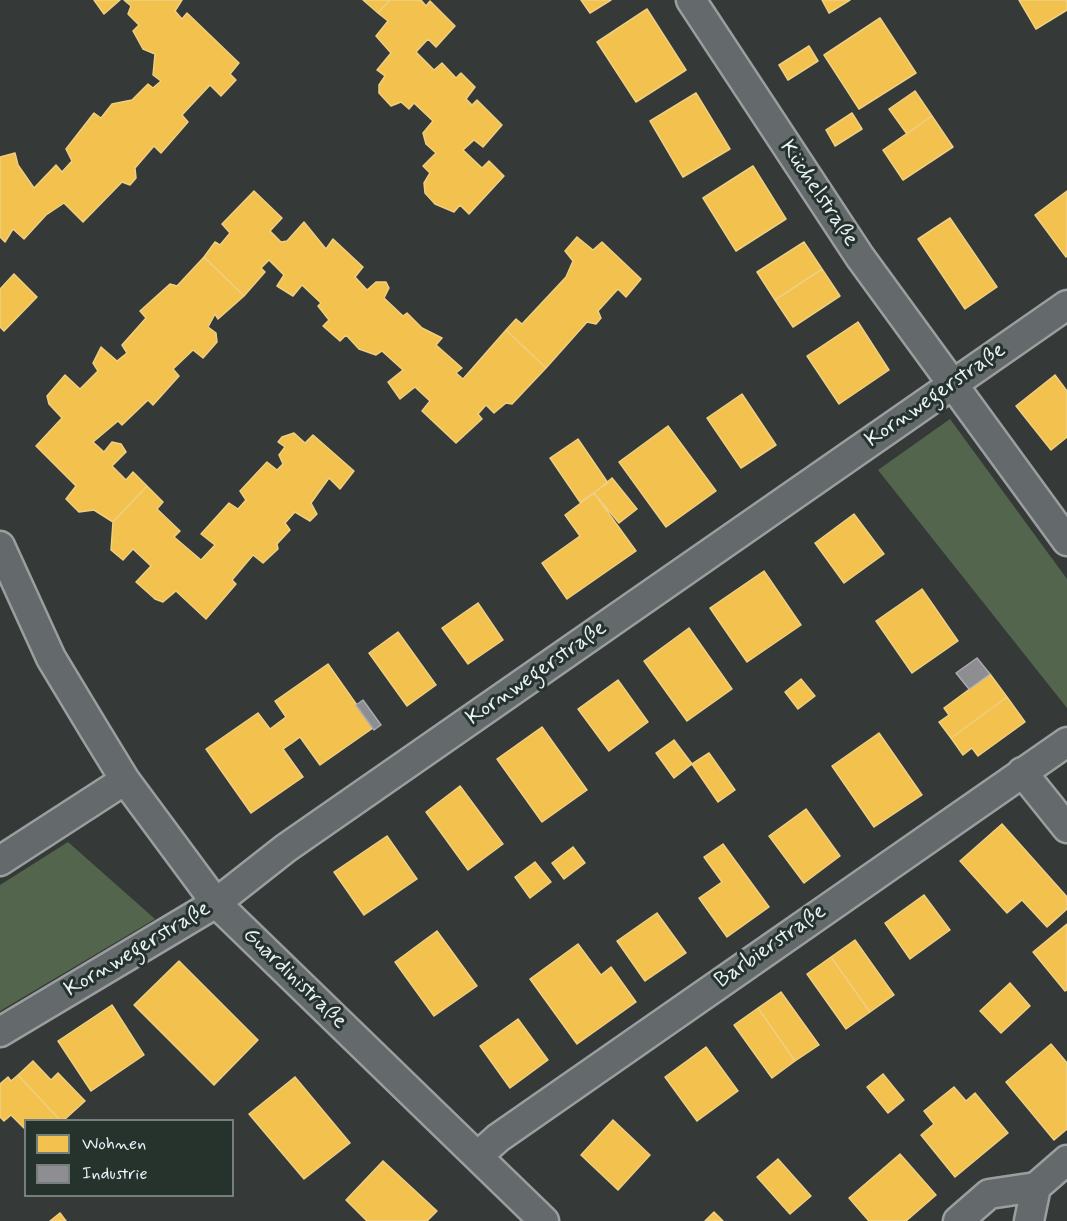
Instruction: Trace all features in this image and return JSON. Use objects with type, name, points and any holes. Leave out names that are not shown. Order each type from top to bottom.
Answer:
[{"type":"street","name":"Küchelstraße","points":[[691,0],[860,257],[1067,541]]},
{"type":"street","name":"Kornwegerstraße","points":[[0,1032],[216,903],[286,848],[1067,305]]},
{"type":"street","name":"Guardinistraße","points":[[0,546],[51,658],[125,780],[216,903],[544,1221]]},
{"type":"street","name":"Barbierstraße","points":[[478,1156],[508,1131],[1067,742]]},
{"type":"street","points":[[1022,772],[1067,828]]},
{"type":"street","points":[[0,861],[125,780]]},
{"type":"street","points":[[958,1221],[989,1194],[1036,1187],[1067,1160]]},
{"type":"street","points":[[1029,1221],[1036,1187]]},
{"type":"green space","points":[[950,419],[1067,579],[1067,708],[878,470]]},
{"type":"green space","points":[[68,842],[155,919],[0,1011],[0,885]]},
{"type":"building: Wohnen","points":[[94,0],[120,0],[104,14]]},
{"type":"building: Wohnen","points":[[124,0],[182,0],[175,11],[182,19],[187,13],[239,63],[230,74],[236,80],[221,96],[210,85],[182,115],[188,122],[161,153],[154,146],[135,168],[136,178],[130,185],[122,182],[83,222],[64,203],[46,215],[24,239],[13,229],[5,242],[0,237],[0,157],[15,153],[18,165],[34,188],[56,165],[62,172],[72,161],[66,149],[94,113],[101,118],[112,104],[132,100],[148,84],[153,88],[161,81],[153,75],[155,54],[143,49],[133,31],[139,25],[128,14],[131,6]]},
{"type":"building: Wohnen","points":[[363,0],[390,0],[378,13]]},
{"type":"building: Wohnen","points":[[390,0],[421,0],[426,6],[430,1],[455,26],[436,47],[428,39],[416,52],[434,70],[442,63],[456,78],[461,73],[475,87],[466,99],[472,105],[477,100],[502,125],[483,147],[474,140],[463,150],[482,168],[489,161],[504,176],[469,214],[460,205],[454,212],[435,204],[425,193],[424,183],[430,173],[423,166],[436,153],[426,144],[423,133],[433,121],[414,103],[409,109],[401,102],[391,106],[379,93],[379,85],[385,76],[377,70],[391,53],[376,36],[388,21],[378,13]]},
{"type":"building: Wohnen","points":[[581,0],[611,0],[590,13]]},
{"type":"building: Wohnen","points":[[822,0],[850,0],[829,13]]},
{"type":"building: Wohnen","points":[[1019,0],[1067,0],[1067,10],[1036,29]]},
{"type":"building: Wohnen","points":[[647,9],[686,70],[636,102],[597,42]]},
{"type":"building: Wohnen","points":[[880,18],[916,73],[859,109],[824,55]]},
{"type":"building: Wohnen","points":[[809,46],[818,61],[788,80],[779,65]]},
{"type":"building: Wohnen","points":[[915,91],[932,116],[907,134],[889,109]]},
{"type":"building: Wohnen","points":[[696,93],[730,149],[683,177],[650,121]]},
{"type":"building: Wohnen","points":[[852,113],[862,129],[835,146],[826,130]]},
{"type":"building: Wohnen","points":[[932,116],[953,147],[903,180],[883,150]]},
{"type":"building: Wohnen","points":[[753,166],[786,219],[736,251],[703,198]]},
{"type":"building: Wohnen","points":[[254,191],[282,218],[270,231],[281,242],[287,241],[304,222],[326,249],[333,239],[363,267],[355,277],[367,290],[376,282],[386,282],[389,288],[384,298],[403,316],[407,313],[422,328],[442,338],[436,345],[462,368],[456,373],[463,379],[506,330],[546,368],[512,404],[506,403],[494,413],[486,405],[478,414],[482,419],[456,443],[422,411],[430,401],[415,387],[400,399],[388,382],[403,370],[382,351],[376,355],[359,349],[346,335],[340,341],[323,326],[329,320],[318,306],[321,303],[302,285],[293,296],[277,286],[284,275],[269,260],[261,268],[265,272],[244,296],[204,257],[215,242],[220,245],[230,233],[222,224]]},
{"type":"building: Wohnen","points":[[1067,191],[1067,256],[1066,257],[1035,215]]},
{"type":"building: Wohnen","points":[[950,218],[997,287],[965,309],[918,239]]},
{"type":"building: Wohnen","points":[[577,237],[593,250],[602,242],[641,279],[626,297],[618,289],[598,311],[601,318],[596,324],[587,322],[546,368],[506,330],[516,319],[522,324],[566,277],[573,261],[565,251]]},
{"type":"building: Wohnen","points":[[804,242],[822,269],[775,300],[757,272]]},
{"type":"building: Wohnen","points":[[204,257],[244,296],[218,319],[215,314],[208,327],[216,333],[217,342],[203,358],[193,350],[173,369],[179,376],[153,405],[148,400],[122,425],[118,421],[93,442],[104,452],[112,442],[121,444],[126,452],[112,466],[126,480],[133,472],[147,486],[113,522],[94,510],[79,512],[66,499],[76,486],[36,446],[62,418],[49,404],[47,396],[65,375],[80,389],[98,371],[93,363],[101,347],[117,361],[127,353],[122,345],[146,318],[140,311],[170,284],[177,286]]},
{"type":"building: Wohnen","points":[[822,269],[840,296],[793,327],[775,300]]},
{"type":"building: Wohnen","points":[[14,274],[37,297],[4,331],[0,327],[0,289]]},
{"type":"building: Wohnen","points":[[858,322],[889,370],[839,404],[807,356]]},
{"type":"building: Wohnen","points":[[1055,375],[1067,391],[1067,437],[1051,450],[1016,406]]},
{"type":"building: Wohnen","points":[[742,394],[776,445],[741,468],[707,418]]},
{"type":"building: Wohnen","points":[[668,426],[716,491],[666,527],[619,462]]},
{"type":"building: Wohnen","points":[[294,433],[305,443],[313,435],[354,471],[340,489],[329,478],[311,503],[317,514],[310,521],[295,512],[285,523],[290,530],[277,544],[278,549],[263,563],[253,555],[232,580],[236,584],[206,619],[176,591],[163,602],[155,599],[136,582],[151,566],[133,549],[123,560],[111,550],[113,522],[147,486],[163,502],[157,509],[180,531],[174,537],[201,560],[215,545],[201,534],[229,503],[238,509],[246,500],[240,491],[267,462],[277,470],[283,464],[279,455],[285,447],[278,442],[282,437]]},
{"type":"building: Wohnen","points":[[578,439],[608,483],[580,502],[550,458]]},
{"type":"building: Wohnen","points":[[612,478],[637,509],[619,523],[594,493]]},
{"type":"building: Wohnen","points":[[594,493],[636,551],[567,599],[542,563],[580,536],[565,515]]},
{"type":"building: Wohnen","points":[[854,514],[884,554],[844,583],[815,543]]},
{"type":"building: Wohnen","points":[[764,571],[801,625],[747,662],[710,608]]},
{"type":"building: Wohnen","points":[[922,589],[958,641],[912,673],[876,621]]},
{"type":"building: Wohnen","points":[[478,603],[503,640],[468,664],[442,628]]},
{"type":"building: Wohnen","points":[[689,628],[732,689],[687,721],[644,661]]},
{"type":"building: Wohnen","points":[[398,632],[436,685],[407,706],[369,653]]},
{"type":"building: Wohnen","points":[[328,664],[373,728],[320,765],[300,737],[283,749],[303,777],[251,813],[206,749],[258,713],[270,729],[286,717],[275,701]]},
{"type":"building: Wohnen","points":[[990,674],[1007,697],[951,738],[939,722],[949,715],[944,708]]},
{"type":"building: Wohnen","points":[[801,679],[815,696],[798,709],[785,692]]},
{"type":"building: Wohnen","points":[[618,680],[648,722],[609,751],[578,709]]},
{"type":"building: Wohnen","points":[[1007,697],[1025,722],[978,756],[972,748],[963,755],[951,738]]},
{"type":"building: Wohnen","points":[[542,727],[587,790],[542,822],[497,759]]},
{"type":"building: Wohnen","points":[[879,733],[922,795],[874,827],[832,766]]},
{"type":"building: Wohnen","points":[[674,740],[692,764],[674,778],[656,753]]},
{"type":"building: Wohnen","points":[[709,753],[735,790],[718,802],[692,764]]},
{"type":"building: Wohnen","points":[[460,786],[503,844],[468,870],[426,812]]},
{"type":"building: Wohnen","points":[[806,809],[840,856],[804,883],[769,836]]},
{"type":"building: Wohnen","points":[[1002,824],[1067,897],[1067,909],[1047,927],[1022,900],[1007,913],[960,861]]},
{"type":"building: Wohnen","points":[[387,836],[417,879],[364,915],[334,872]]},
{"type":"building: Wohnen","points":[[723,844],[769,907],[727,937],[699,898],[722,882],[704,857]]},
{"type":"building: Wohnen","points":[[573,847],[585,863],[564,879],[552,863]]},
{"type":"building: Wohnen","points":[[535,862],[551,882],[530,898],[515,877]]},
{"type":"building: Wohnen","points":[[924,895],[950,930],[910,959],[885,923]]},
{"type":"building: Wohnen","points":[[657,913],[686,953],[645,981],[617,941]]},
{"type":"building: Wohnen","points":[[1067,924],[1067,990],[1065,991],[1033,952]]},
{"type":"building: Wohnen","points":[[437,931],[477,986],[434,1016],[395,962]]},
{"type":"building: Wohnen","points":[[855,940],[894,995],[870,1012],[831,957]]},
{"type":"building: Wohnen","points":[[578,944],[601,975],[611,967],[636,1002],[577,1044],[530,979]]},
{"type":"building: Wohnen","points":[[831,957],[870,1012],[846,1029],[807,974]]},
{"type":"building: Wohnen","points":[[179,961],[258,1040],[214,1085],[134,1005]]},
{"type":"building: Wohnen","points":[[1010,983],[1030,1006],[1001,1033],[980,1011]]},
{"type":"building: Wohnen","points":[[781,992],[819,1045],[795,1061],[758,1008]]},
{"type":"building: Wohnen","points":[[112,1005],[144,1055],[91,1091],[58,1041]]},
{"type":"building: Wohnen","points":[[758,1008],[795,1061],[772,1078],[734,1025]]},
{"type":"building: Wohnen","points":[[518,1019],[548,1060],[510,1088],[480,1046]]},
{"type":"building: Wohnen","points":[[1051,1044],[1067,1063],[1067,1129],[1054,1140],[1006,1082]]},
{"type":"building: Wohnen","points":[[706,1047],[738,1091],[697,1121],[665,1077]]},
{"type":"building: Wohnen","points":[[33,1061],[51,1080],[58,1073],[85,1101],[65,1119],[59,1119],[18,1075]]},
{"type":"building: Wohnen","points":[[883,1074],[904,1100],[888,1113],[867,1087]]},
{"type":"building: Wohnen","points":[[18,1075],[59,1119],[24,1119],[24,1128],[11,1115],[4,1121],[0,1117],[0,1084],[8,1077],[11,1081]]},
{"type":"building: Wohnen","points":[[295,1077],[350,1143],[304,1179],[249,1114]]},
{"type":"building: Wohnen","points":[[954,1087],[966,1101],[975,1093],[1008,1133],[955,1177],[921,1135],[934,1124],[924,1111]]},
{"type":"building: Wohnen","points":[[613,1120],[650,1155],[618,1190],[581,1155]]},
{"type":"building: Wohnen","points":[[900,1154],[936,1195],[906,1221],[869,1221],[849,1198]]},
{"type":"building: Wohnen","points":[[778,1159],[811,1196],[790,1214],[757,1177]]},
{"type":"building: Wohnen","points":[[383,1161],[437,1211],[427,1221],[367,1221],[346,1200]]},
{"type":"building: Wohnen","points":[[714,1212],[723,1221],[705,1221]]},
{"type":"building: Wohnen","points":[[60,1213],[66,1221],[50,1221]]},
{"type":"building: Industrie","points":[[977,658],[990,674],[969,689],[956,673]]},
{"type":"building: Industrie","points":[[363,700],[381,725],[374,730],[356,705]]}]
